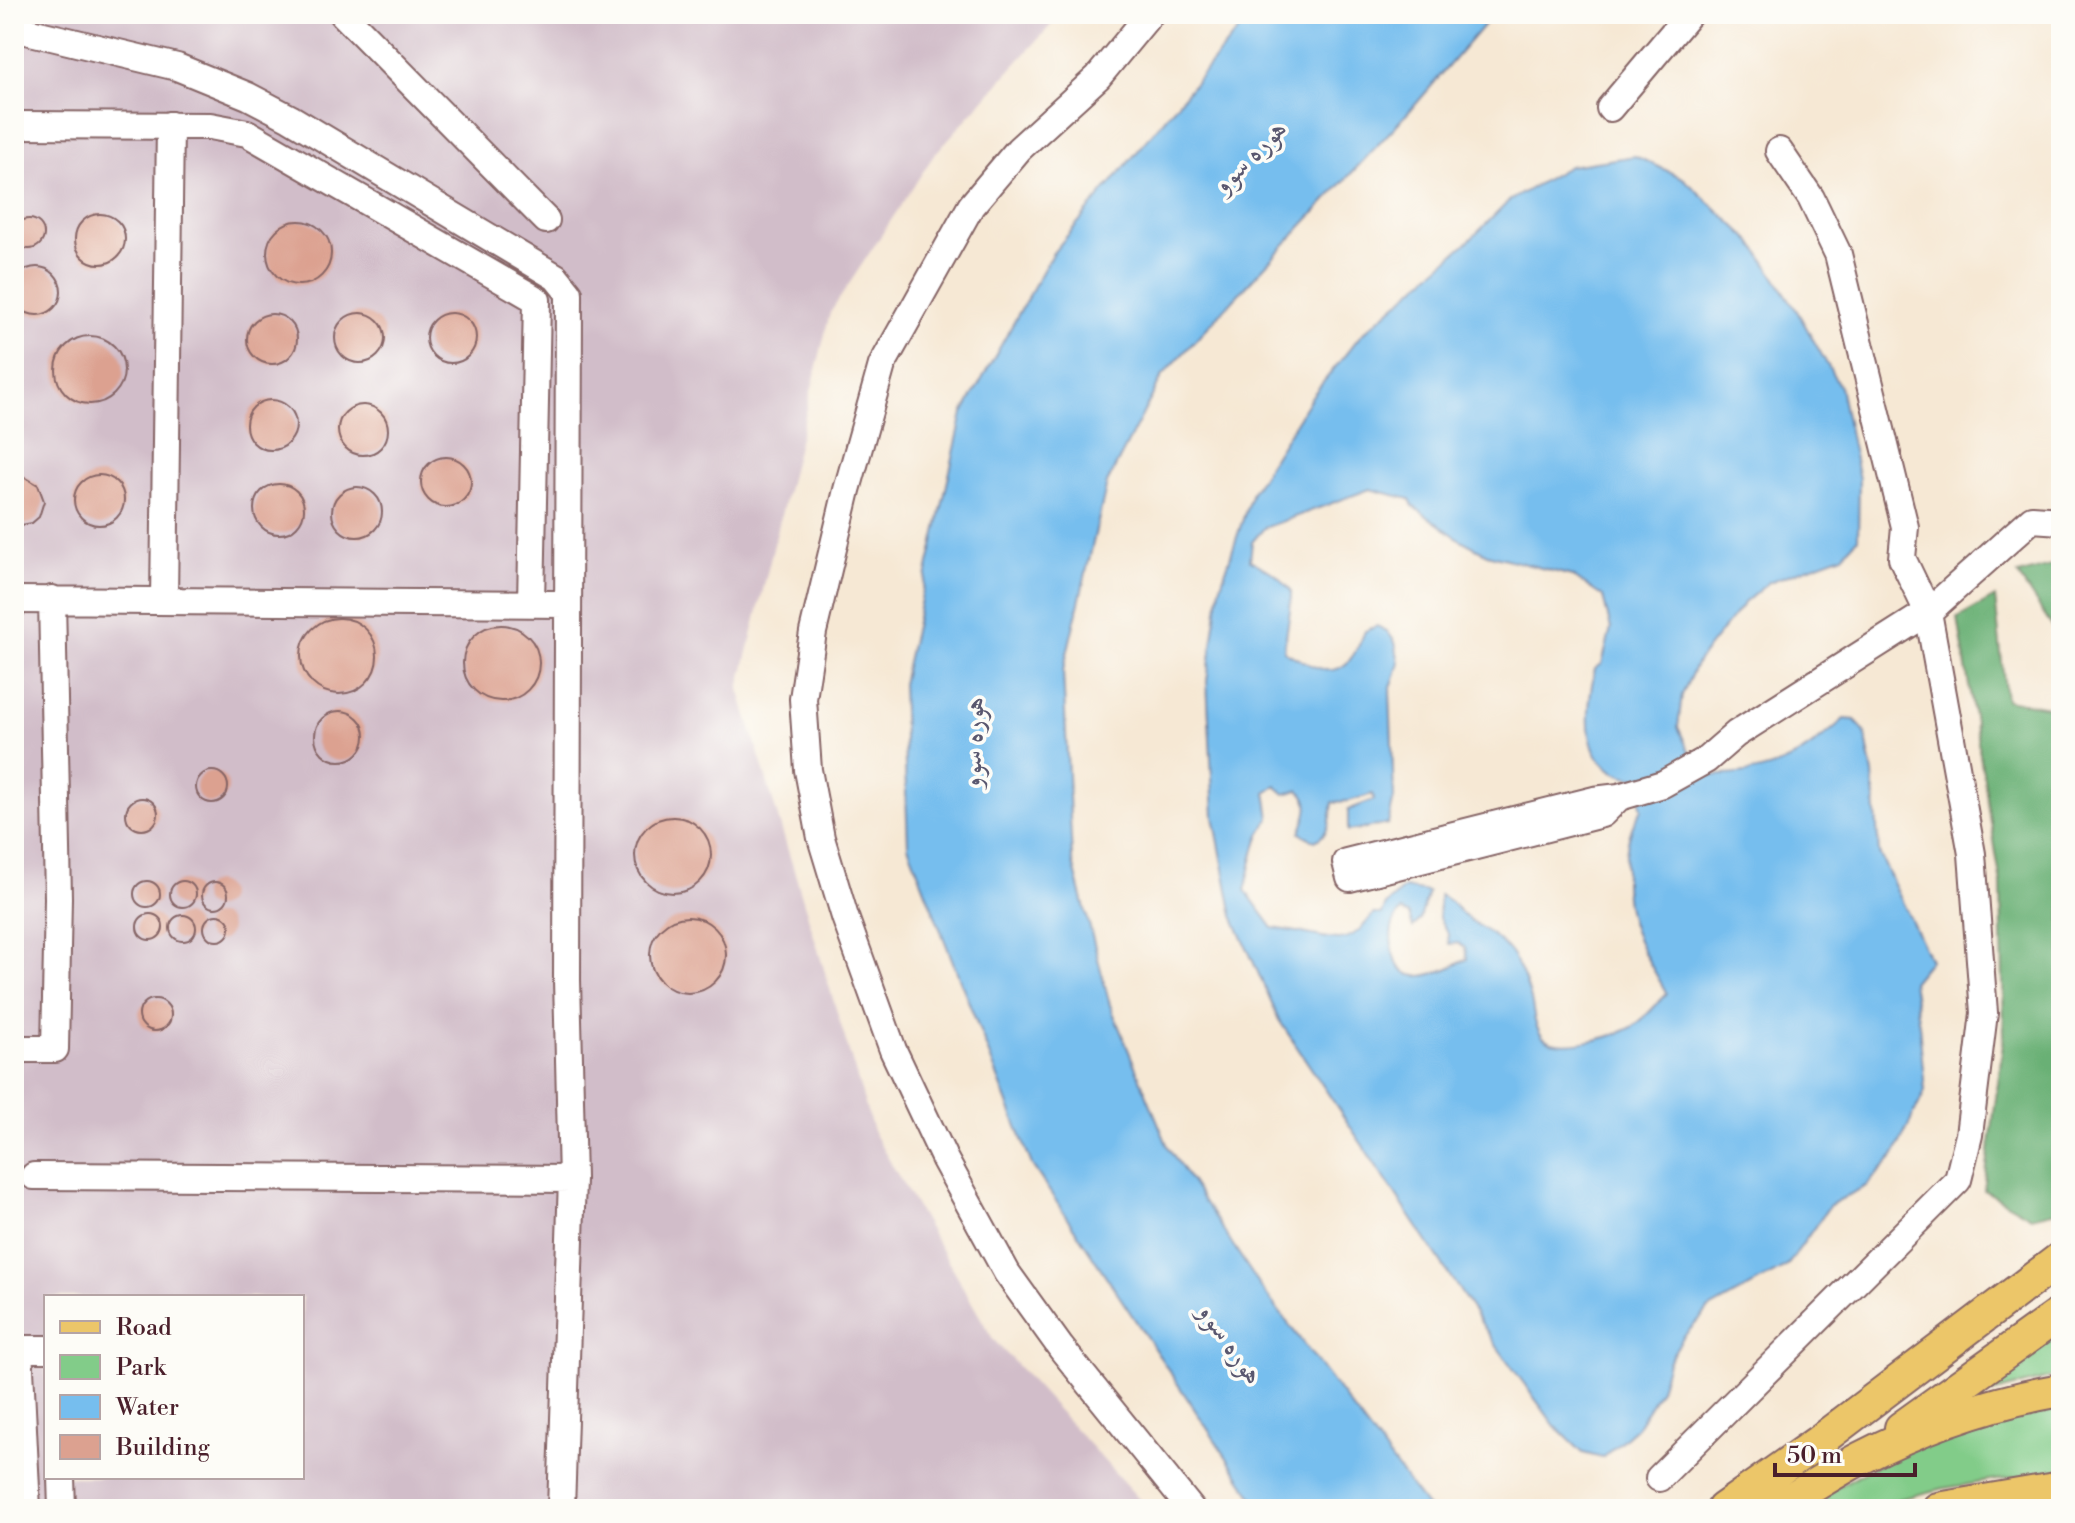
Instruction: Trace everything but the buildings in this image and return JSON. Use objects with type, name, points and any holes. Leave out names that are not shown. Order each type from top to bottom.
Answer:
[{"type":"main road","points":[[1723,1509],[1818,1442],[2061,1258]]},
{"type":"main road","points":[[1776,1509],[1862,1457],[2061,1313]]},
{"type":"main road","points":[[1862,1457],[1985,1408],[2061,1390]]},
{"type":"main road","points":[[1938,1509],[2061,1488]]},
{"type":"street","points":[[343,14],[546,220]]},
{"type":"street","points":[[1150,14],[1098,77],[1019,149],[971,206],[882,365],[847,490],[813,632],[803,699],[808,770],[825,851],[845,917],[893,1050],[925,1119],[1007,1273],[1061,1348],[1191,1509]]},
{"type":"street","points":[[1610,108],[1689,14]]},
{"type":"street","points":[[14,28],[177,67],[248,96],[556,277],[569,293],[567,980],[572,1179],[561,1509]]},
{"type":"street","points":[[14,125],[210,126],[247,133],[537,300]]},
{"type":"street","points":[[164,600],[170,125]]},
{"type":"street","points":[[1659,1478],[1958,1180],[1969,1135],[1984,1013],[1972,854],[1928,612],[1902,558],[1905,527],[1838,254],[1811,198],[1779,151]]},
{"type":"street","points":[[537,300],[562,284]]},
{"type":"street","points":[[531,603],[537,300]]},
{"type":"street","points":[[1619,797],[1602,814],[1350,878],[1346,862],[1663,784],[1706,760],[1736,734],[1928,612],[2032,519],[2061,521]]},
{"type":"street","points":[[14,1049],[55,1049],[58,898],[52,599]]},
{"type":"street","points":[[14,600],[566,604]]},
{"type":"street","points":[[34,1176],[572,1179]]},
{"type":"street","points":[[27,1509],[16,1349],[44,1349]]},
{"type":"street","points":[[61,1479],[62,1509]]},
{"type":"shaded area","points":[[14,14],[1061,14],[934,155],[830,313],[739,689],[874,1134],[993,1339],[1148,1509],[14,1509]]},
{"type":"green space","points":[[2061,563],[2061,1210],[2031,1217],[1984,1190],[2004,1036],[2001,884],[1958,618],[1995,597],[2006,700],[2056,708],[2060,639],[2018,575]]},
{"type":"green space","points":[[2061,1324],[2061,1375],[1964,1400]]},
{"type":"green space","points":[[2061,1405],[2061,1470],[1945,1488],[1899,1499],[1874,1509],[1798,1509],[1925,1442],[1979,1422]]},
{"type":"water","name":"هوره سوو","points":[[1252,14],[1493,14],[1416,104],[1163,375],[1107,483],[1063,671],[1072,859],[1110,1005],[1168,1147],[1260,1286],[1428,1509],[1261,1509],[1032,1165],[908,846],[902,684],[963,413],[1052,254]]},
{"type":"water","points":[[1635,156],[1683,178],[1752,242],[1797,311],[1840,387],[1859,479],[1858,538],[1843,555],[1769,582],[1744,603],[1697,662],[1682,695],[1678,727],[1688,749],[1706,775],[1728,775],[1782,763],[1813,745],[1844,719],[1856,720],[1865,733],[1873,774],[1879,853],[1930,960],[1912,982],[1925,1091],[1894,1156],[1866,1186],[1830,1205],[1787,1266],[1708,1310],[1683,1337],[1668,1362],[1660,1389],[1636,1428],[1602,1458],[1583,1453],[1555,1426],[1498,1348],[1279,1020],[1233,916],[1214,817],[1207,681],[1220,588],[1252,492],[1312,396],[1361,335],[1473,237],[1509,201],[1569,166]],"holes":[[[1370,489],[1410,499],[1413,506],[1459,539],[1487,554],[1572,576],[1603,597],[1611,629],[1602,664],[1595,669],[1589,702],[1590,736],[1603,763],[1616,772],[1634,778],[1642,809],[1629,837],[1625,890],[1640,945],[1667,994],[1632,1027],[1618,1033],[1571,1043],[1559,1043],[1543,1037],[1536,1023],[1525,980],[1508,949],[1439,895],[1439,918],[1448,934],[1449,944],[1458,943],[1465,948],[1467,959],[1421,976],[1402,970],[1396,961],[1391,932],[1401,911],[1409,915],[1413,928],[1420,919],[1428,892],[1404,888],[1386,905],[1382,914],[1373,914],[1353,935],[1340,939],[1273,928],[1245,890],[1257,843],[1270,818],[1266,792],[1276,786],[1285,794],[1299,790],[1304,794],[1307,810],[1300,833],[1315,841],[1327,830],[1333,802],[1373,794],[1374,800],[1348,810],[1348,831],[1388,824],[1394,798],[1390,691],[1399,663],[1395,642],[1387,631],[1377,626],[1365,631],[1350,660],[1333,670],[1312,665],[1284,651],[1291,590],[1275,574],[1250,560],[1252,542],[1264,528]]]}]
